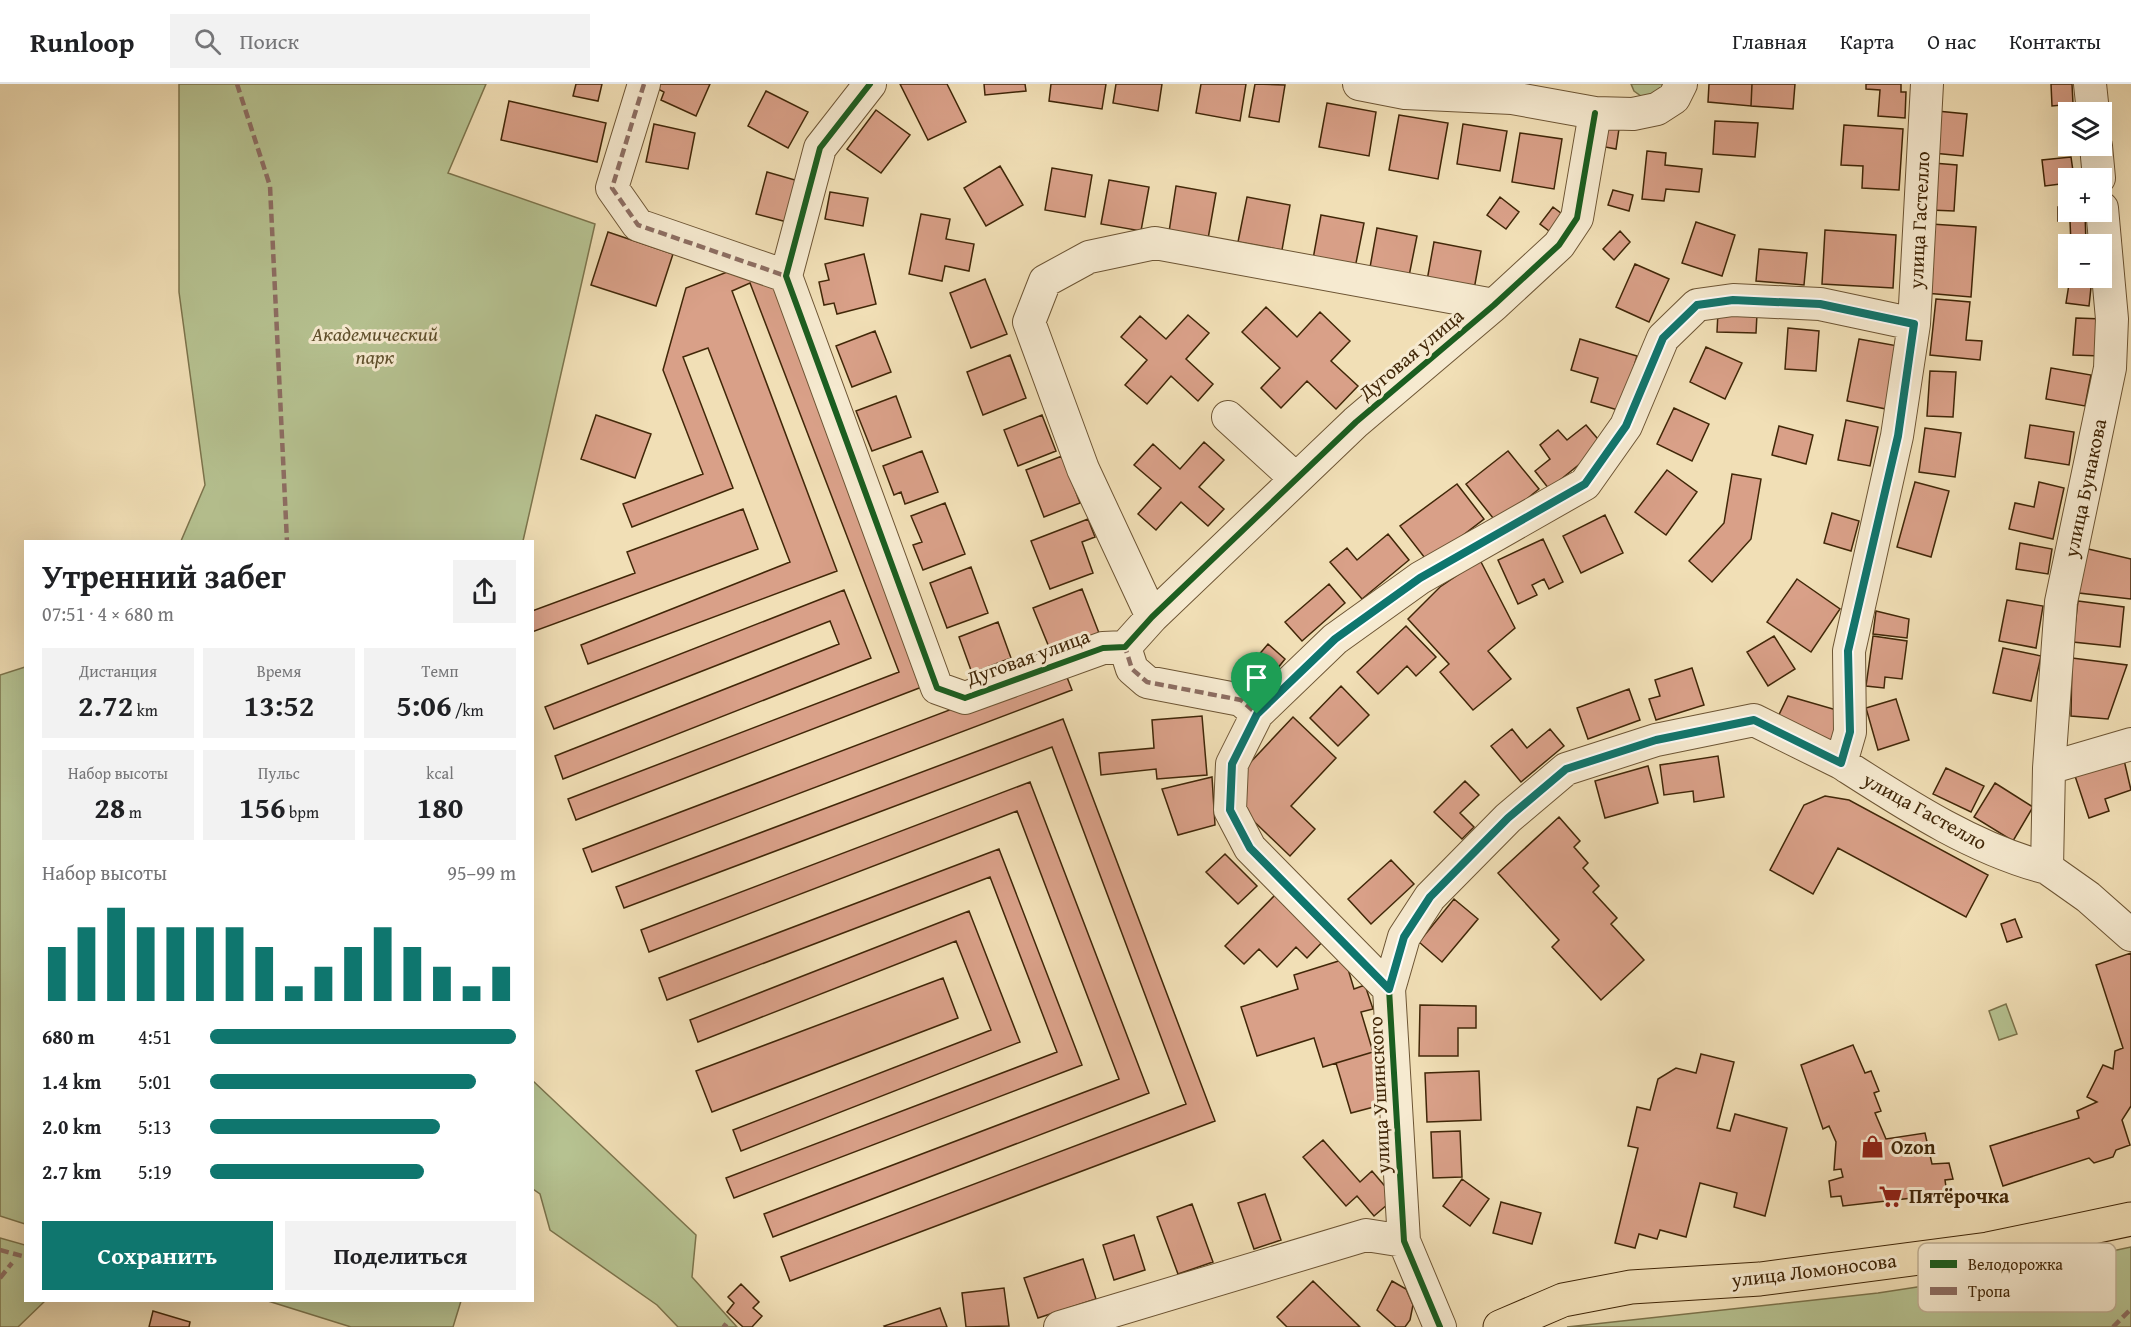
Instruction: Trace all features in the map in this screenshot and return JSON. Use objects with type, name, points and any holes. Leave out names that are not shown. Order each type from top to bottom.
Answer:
[{"type":"main road","name":"улица Ломоносова","points":[[2017,1243],[2131,1219]]},
{"type":"main road","name":"улица Ломоносова","points":[[1500,1327],[1563,1300],[1631,1287],[1760,1279],[1918,1258]]},
{"type":"street","points":[[644,84],[612,188],[639,225],[786,276],[820,148],[870,84]]},
{"type":"street","points":[[1359,84],[1406,93],[1512,98],[1595,113],[1633,114],[1657,109],[1674,98],[1681,84]]},
{"type":"street","name":"улица Гастелло","points":[[1927,84],[1914,324],[1898,436],[1848,651],[1850,732],[1841,763],[1896,798],[2011,859],[2047,868]]},
{"type":"street","points":[[2090,84],[2091,102]]},
{"type":"street","name":"Дуговая улица","points":[[786,276],[937,688],[965,698],[1103,648],[1125,647],[1152,617],[1356,422],[1494,305],[1559,245],[1577,218],[1595,113]]},
{"type":"street","name":"улица Бунакова","points":[[2047,868],[2049,768],[2061,602],[2110,368],[2112,319],[2103,222]]},
{"type":"street","points":[[1152,617],[1083,469],[1029,322],[1045,281],[1089,257],[1155,243],[1494,305]]},
{"type":"street","name":"улица Ушинского","points":[[1389,989],[1250,848],[1230,810],[1232,764],[1257,714],[1335,639],[1420,578],[1585,484],[1626,426],[1663,338],[1697,305],[1733,300],[1820,304],[1914,324]]},
{"type":"street","points":[[1228,417],[1296,479]]},
{"type":"street","points":[[1125,647],[1132,669],[1147,682],[1241,700],[1257,714]]},
{"type":"street","name":"улица Ушинского","points":[[1440,1327],[1404,1241],[1389,989],[1404,937],[1430,897],[1508,818],[1566,769],[1656,740],[1754,720],[1841,763]]},
{"type":"street","points":[[2049,768],[2131,744]]},
{"type":"street","points":[[2047,868],[2088,897],[2131,935]]},
{"type":"street","points":[[1060,1327],[1366,1235],[1404,1241]]},
{"type":"green space","name":"Академический парк","points":[[179,84],[486,84],[448,173],[595,224],[523,540],[181,540],[205,485],[179,292]]},
{"type":"green space","points":[[1631,84],[1688,84],[1645,99],[1634,91]]},
{"type":"green space","points":[[24,668],[24,1224],[0,1216],[0,675]]},
{"type":"green space","points":[[2006,1004],[2017,1034],[1999,1040],[1989,1011]]},
{"type":"green space","points":[[534,1082],[696,1235],[692,1277],[737,1327],[678,1327],[657,1305],[550,1230],[540,1194],[534,1190]]},
{"type":"green space","points":[[0,1238],[24,1245],[24,1302],[44,1302],[18,1327],[0,1327]]},
{"type":"green space","points":[[2131,1247],[2131,1327],[1567,1327],[1918,1287],[1918,1312],[2116,1312],[2116,1250]]},
{"type":"green space","points":[[271,1302],[461,1302],[453,1327],[351,1327]]},
{"type":"building","points":[[576,84],[602,84],[598,101],[573,96]]},
{"type":"building","points":[[658,84],[710,84],[696,116],[661,100],[664,92],[656,88]]},
{"type":"building","points":[[900,84],[947,84],[966,122],[928,140]]},
{"type":"building","points":[[984,84],[1025,84],[1026,91],[985,95]]},
{"type":"building","points":[[1051,84],[1106,84],[1102,109],[1049,101]]},
{"type":"building","points":[[1116,84],[1162,84],[1158,111],[1113,103]]},
{"type":"building","points":[[1201,84],[1246,84],[1240,121],[1196,113]]},
{"type":"building","points":[[1255,84],[1285,85],[1279,122],[1249,117]]},
{"type":"building","points":[[1709,84],[1752,84],[1751,106],[1708,102]]},
{"type":"building","points":[[1752,84],[1795,84],[1793,109],[1751,106]]},
{"type":"building","points":[[1866,84],[1901,84],[1901,92],[1906,92],[1905,118],[1878,116],[1880,90],[1866,89]]},
{"type":"building","points":[[2051,84],[2072,84],[2073,102],[2058,102],[2058,105],[2052,106]]},
{"type":"building","points":[[766,91],[808,112],[788,148],[748,126]]},
{"type":"building","points":[[509,101],[606,123],[597,162],[501,140]]},
{"type":"building","points":[[1327,103],[1376,112],[1369,156],[1319,147]]},
{"type":"building","points":[[876,110],[910,135],[881,173],[847,149]]},
{"type":"building","points":[[1937,111],[1967,114],[1963,156],[1933,153]]},
{"type":"building","points":[[1399,115],[1448,123],[1438,179],[1389,170]]},
{"type":"building","points":[[1603,120],[1620,122],[1616,149],[1600,146]]},
{"type":"building","points":[[1715,121],[1758,123],[1755,157],[1713,154]]},
{"type":"building","points":[[654,124],[695,133],[688,169],[646,162]]},
{"type":"building","points":[[1463,124],[1507,131],[1500,171],[1457,164]]},
{"type":"building","points":[[1844,125],[1903,129],[1899,190],[1862,188],[1863,166],[1841,165]]},
{"type":"building","points":[[1520,133],[1562,139],[1554,189],[1512,182]]},
{"type":"building","points":[[1647,151],[1666,153],[1665,165],[1702,169],[1699,192],[1666,189],[1664,201],[1642,199]]},
{"type":"building","points":[[2071,157],[2073,168],[2058,168],[2058,184],[2045,186],[2042,160]]},
{"type":"building","points":[[1933,163],[1957,165],[1954,211],[1930,210]]},
{"type":"building","points":[[1000,166],[1023,205],[986,226],[964,188]]},
{"type":"building","points":[[1052,168],[1092,175],[1085,217],[1045,210]]},
{"type":"building","points":[[767,172],[802,182],[791,223],[756,214]]},
{"type":"building","points":[[1109,180],[1149,187],[1141,231],[1101,224]]},
{"type":"building","points":[[1176,186],[1216,193],[1208,239],[1169,232]]},
{"type":"building","points":[[1613,190],[1633,195],[1629,211],[1608,205]]},
{"type":"building","points":[[830,192],[868,198],[863,226],[825,219]]},
{"type":"building","points":[[1247,197],[1290,205],[1282,250],[1238,242]]},
{"type":"building","points":[[1500,197],[1519,212],[1506,229],[1487,215]]},
{"type":"building","points":[[1553,207],[1566,217],[1553,234],[1540,224]]},
{"type":"building","points":[[921,214],[950,219],[946,239],[974,244],[969,271],[945,266],[942,281],[909,274]]},
{"type":"building","points":[[1321,215],[1364,223],[1355,268],[1313,259]]},
{"type":"building","points":[[1696,222],[1735,235],[1722,276],[1682,263]]},
{"type":"building","points":[[2070,222],[2085,222],[2086,234],[2071,234]]},
{"type":"building","points":[[1931,224],[1976,227],[1971,297],[1925,293]]},
{"type":"building","points":[[1377,228],[1417,236],[1408,281],[1369,273]]},
{"type":"building","points":[[1825,230],[1896,235],[1893,288],[1822,284]]},
{"type":"building","points":[[1620,231],[1630,242],[1614,260],[1603,249]]},
{"type":"building","points":[[608,232],[673,254],[656,306],[591,285]]},
{"type":"building","points":[[1434,242],[1481,251],[1473,295],[1426,286]]},
{"type":"building","points":[[1759,249],[1807,253],[1804,285],[1756,281]]},
{"type":"building","points":[[864,254],[876,304],[837,314],[834,303],[824,305],[819,282],[829,280],[825,264]]},
{"type":"building","points":[[763,258],[927,685],[576,820],[568,799],[899,672],[750,283],[732,291],[837,571],[588,664],[581,645],[790,562],[708,348],[683,357],[733,488],[632,527],[623,504],[703,474],[663,370],[686,288]]},
{"type":"building","points":[[1635,264],[1669,279],[1649,322],[1616,307]]},
{"type":"building","points":[[985,279],[1007,334],[971,348],[950,293]]},
{"type":"building","points":[[2068,288],[2091,288],[2089,306],[2066,303]]},
{"type":"building","points":[[1936,299],[1970,302],[1966,340],[1982,341],[1980,360],[1930,355]]},
{"type":"building","points":[[1266,307],[1297,337],[1320,312],[1350,341],[1331,361],[1358,386],[1336,409],[1307,381],[1281,408],[1261,388],[1280,368],[1242,332]]},
{"type":"building","points":[[1718,312],[1757,314],[1756,333],[1717,332]]},
{"type":"building","points":[[1188,315],[1209,333],[1186,359],[1213,384],[1198,401],[1171,376],[1147,404],[1125,385],[1147,360],[1121,337],[1140,316],[1166,339]]},
{"type":"building","points":[[2076,318],[2103,319],[2101,356],[2073,355]]},
{"type":"building","points":[[1788,328],[1819,331],[1816,371],[1785,369]]},
{"type":"building","points":[[875,331],[891,372],[852,387],[836,346]]},
{"type":"building","points":[[1580,339],[1637,356],[1621,411],[1591,402],[1598,378],[1571,370]]},
{"type":"building","points":[[1859,339],[1898,346],[1886,409],[1847,401]]},
{"type":"building","points":[[1706,347],[1742,363],[1725,399],[1690,382]]},
{"type":"building","points":[[1010,355],[1026,398],[983,415],[967,372]]},
{"type":"building","points":[[2051,368],[2091,375],[2085,406],[2046,399]]},
{"type":"building","points":[[1930,371],[1956,372],[1953,417],[1927,416]]},
{"type":"building","points":[[896,396],[911,437],[872,451],[856,411]]},
{"type":"building","points":[[1674,408],[1709,424],[1692,461],[1657,444]]},
{"type":"building","points":[[596,415],[651,434],[635,478],[581,459]]},
{"type":"building","points":[[1042,415],[1056,451],[1018,466],[1004,430]]},
{"type":"building","points":[[1846,420],[1878,427],[1870,466],[1838,460]]},
{"type":"building","points":[[1586,425],[1603,445],[1549,489],[1535,471],[1550,459],[1540,445],[1558,430],[1567,440]]},
{"type":"building","points":[[2030,425],[2074,432],[2069,465],[2025,458]]},
{"type":"building","points":[[1779,426],[1813,435],[1806,464],[1772,455]]},
{"type":"building","points":[[1925,428],[1961,433],[1955,477],[1919,472]]},
{"type":"building","points":[[1204,442],[1224,460],[1199,487],[1224,509],[1208,526],[1181,502],[1156,530],[1138,514],[1161,488],[1134,465],[1153,444],[1180,469]]},
{"type":"building","points":[[922,451],[938,492],[905,504],[901,492],[894,495],[883,466]]},
{"type":"building","points":[[1508,451],[1539,489],[1497,523],[1466,484]]},
{"type":"building","points":[[1062,456],[1080,503],[1044,517],[1026,470]]},
{"type":"building","points":[[1667,470],[1697,492],[1666,535],[1635,512]]},
{"type":"building","points":[[1732,474],[1761,479],[1751,539],[1712,582],[1689,561],[1724,523]]},
{"type":"building","points":[[1915,482],[1949,491],[1931,557],[1897,547]]},
{"type":"building","points":[[2039,482],[2064,488],[2053,539],[2009,529],[2015,503],[2034,507]]},
{"type":"building","points":[[1457,484],[1484,519],[1428,562],[1400,526]]},
{"type":"building","points":[[945,503],[965,554],[923,570],[913,545],[922,542],[911,516]]},
{"type":"building","points":[[743,509],[758,549],[534,631],[534,610],[635,573],[627,552]]},
{"type":"building","points":[[1832,513],[1859,521],[1851,551],[1824,543]]},
{"type":"building","points":[[1605,515],[1623,553],[1581,573],[1563,536]]},
{"type":"building","points":[[1088,519],[1095,537],[1082,542],[1093,573],[1050,589],[1031,541]]},
{"type":"building","points":[[1388,534],[1409,560],[1362,599],[1330,562],[1347,548],[1357,560]]},
{"type":"building","points":[[1543,539],[1563,582],[1549,589],[1544,579],[1532,585],[1537,595],[1518,604],[1498,560]]},
{"type":"building","points":[[2020,543],[2052,549],[2048,574],[2016,569]]},
{"type":"building","points":[[2084,548],[2131,559],[2131,599],[2079,593]]},
{"type":"building","points":[[1480,560],[1515,628],[1488,651],[1511,679],[1473,710],[1440,672],[1449,664],[1408,619],[1440,587]]},
{"type":"building","points":[[971,567],[988,613],[947,628],[930,583]]},
{"type":"building","points":[[1797,579],[1840,609],[1811,652],[1767,622]]},
{"type":"building","points":[[1329,584],[1345,603],[1302,641],[1285,622]]},
{"type":"building","points":[[1082,589],[1099,633],[1051,652],[1033,608]]},
{"type":"building","points":[[844,590],[871,658],[563,779],[555,756],[839,644],[830,621],[554,729],[545,707]]},
{"type":"building","points":[[2007,600],[2043,606],[2036,648],[1999,641]]},
{"type":"building","points":[[2078,601],[2124,607],[2120,647],[2073,642]]},
{"type":"building","points":[[1876,611],[1909,619],[1907,638],[1873,634]]},
{"type":"building","points":[[998,622],[1011,658],[972,673],[959,637]]},
{"type":"building","points":[[1406,626],[1436,657],[1416,676],[1407,666],[1378,694],[1357,672]]},
{"type":"building","points":[[1774,636],[1795,669],[1768,686],[1747,652]]},
{"type":"building","points":[[1873,636],[1907,641],[1902,679],[1885,677],[1884,688],[1866,686]]},
{"type":"building","points":[[1268,644],[1285,659],[1269,679],[1251,664]]},
{"type":"building","points":[[2003,648],[2041,656],[2031,701],[1993,693]]},
{"type":"building","points":[[2072,658],[2127,665],[2108,719],[2071,716]]},
{"type":"building","points":[[1063,667],[1072,690],[592,872],[583,849]]},
{"type":"building","points":[[1692,668],[1704,705],[1656,720],[1649,699],[1660,696],[1655,680]]},
{"type":"building","points":[[1341,686],[1369,715],[1338,746],[1310,718]]},
{"type":"building","points":[[1629,689],[1640,720],[1588,739],[1577,708]]},
{"type":"building","points":[[1788,696],[1840,711],[1833,748],[1776,721]]},
{"type":"building","points":[[1896,699],[1909,740],[1878,750],[1866,708]]},
{"type":"building","points":[[1202,716],[1207,775],[1157,779],[1156,769],[1101,775],[1099,753],[1154,748],[1152,720]]},
{"type":"building","points":[[1293,717],[1336,758],[1291,806],[1315,829],[1290,856],[1241,809],[1246,767]]},
{"type":"building","points":[[1063,719],[1215,1121],[790,1281],[781,1257],[1186,1104],[1052,747],[624,908],[616,887]]},
{"type":"building","points":[[1512,729],[1527,748],[1550,729],[1564,746],[1521,782],[1491,746]]},
{"type":"building","points":[[1718,756],[1724,797],[1694,802],[1693,791],[1664,795],[1660,765]]},
{"type":"building","points":[[2124,760],[2131,790],[2105,799],[2109,811],[2089,818],[2075,776]]},
{"type":"building","points":[[1648,766],[1658,803],[1605,818],[1595,781]]},
{"type":"building","points":[[1946,768],[1984,786],[1971,812],[1933,794]]},
{"type":"building","points":[[1212,777],[1215,825],[1178,835],[1162,789]]},
{"type":"building","points":[[1465,781],[1479,795],[1460,813],[1474,827],[1462,839],[1434,812]]},
{"type":"building","points":[[1030,782],[1149,1093],[773,1237],[764,1214],[1119,1079],[1017,811],[649,952],[641,930]]},
{"type":"building","points":[[1995,783],[2033,807],[2013,841],[1974,817]]},
{"type":"building","points":[[1825,796],[1849,800],[1988,875],[1966,917],[1838,848],[1813,894],[1770,870],[1804,805]]},
{"type":"building","points":[[1559,817],[1580,841],[1574,847],[1588,863],[1583,868],[1599,886],[1593,892],[1617,918],[1611,924],[1644,960],[1601,1000],[1552,947],[1559,940],[1498,873]]},
{"type":"building","points":[[999,849],[1082,1065],[734,1198],[726,1178],[1057,1052],[990,877],[667,1000],[659,978]]},
{"type":"building","points":[[1225,854],[1257,886],[1238,904],[1206,872]]},
{"type":"building","points":[[1391,860],[1414,884],[1371,924],[1348,899]]},
{"type":"building","points":[[1280,890],[1327,937],[1307,958],[1296,947],[1277,967],[1259,949],[1244,964],[1225,946]]},
{"type":"building","points":[[1454,899],[1478,919],[1442,962],[1419,942]]},
{"type":"building","points":[[969,911],[1020,1042],[741,1151],[733,1130],[991,1030],[956,941],[698,1042],[690,1020]]},
{"type":"building","points":[[2015,919],[2022,937],[2007,942],[2001,924]]},
{"type":"building","points":[[2131,953],[2131,1106],[2122,1120],[2130,1145],[2116,1150],[2113,1157],[2094,1163],[2089,1158],[2003,1186],[1990,1146],[2079,1118],[2077,1111],[2097,1102],[2087,1097],[2103,1065],[2113,1069],[2115,1051],[2123,1048],[2096,965]]},
{"type":"building","points":[[1345,959],[1354,989],[1365,985],[1373,1009],[1361,1012],[1373,1052],[1323,1067],[1314,1038],[1257,1056],[1241,1007],[1298,989],[1294,975]]},
{"type":"building","points":[[943,978],[958,1018],[712,1112],[696,1071]]},
{"type":"building","points":[[1420,1005],[1476,1006],[1476,1028],[1458,1028],[1458,1056],[1419,1056]]},
{"type":"building","points":[[1853,1045],[1865,1073],[1871,1071],[1879,1091],[1874,1093],[1881,1111],[1875,1113],[1886,1139],[1925,1133],[1932,1164],[1949,1163],[1953,1179],[1945,1180],[1947,1194],[1843,1206],[1841,1196],[1831,1197],[1829,1181],[1843,1177],[1841,1169],[1834,1170],[1836,1142],[1829,1126],[1823,1129],[1801,1065]]},
{"type":"building","points":[[1373,1052],[1389,1103],[1351,1113],[1336,1063]]},
{"type":"building","points":[[1701,1054],[1734,1062],[1717,1128],[1730,1131],[1735,1114],[1787,1128],[1765,1216],[1734,1207],[1737,1193],[1700,1183],[1686,1237],[1660,1230],[1657,1239],[1639,1234],[1635,1248],[1615,1243],[1638,1148],[1628,1146],[1637,1107],[1650,1110],[1658,1079],[1676,1068],[1696,1073]]},
{"type":"building","points":[[1479,1071],[1481,1120],[1427,1122],[1425,1073]]},
{"type":"building","points":[[1460,1131],[1462,1177],[1433,1178],[1431,1132]]},
{"type":"building","points":[[1323,1140],[1360,1182],[1372,1171],[1395,1198],[1374,1216],[1357,1196],[1346,1206],[1303,1157]]},
{"type":"building","points":[[1462,1179],[1489,1199],[1470,1226],[1443,1206]]},
{"type":"building","points":[[1265,1194],[1281,1240],[1254,1249],[1238,1203]]},
{"type":"building","points":[[1501,1202],[1541,1213],[1532,1244],[1493,1233]]},
{"type":"building","points":[[1192,1204],[1213,1262],[1178,1274],[1157,1217]]},
{"type":"building","points":[[1134,1235],[1145,1270],[1114,1280],[1103,1245]]},
{"type":"building","points":[[1083,1259],[1096,1299],[1038,1318],[1024,1278]]},
{"type":"building","points":[[1313,1281],[1360,1327],[1287,1327],[1277,1317]]},
{"type":"building","points":[[1392,1281],[1406,1289],[1413,1305],[1410,1320],[1405,1327],[1396,1327],[1377,1310]]},
{"type":"building","points":[[741,1284],[759,1302],[753,1308],[762,1316],[752,1327],[743,1327],[727,1312],[734,1303],[728,1297]]},
{"type":"building","points":[[1004,1288],[1009,1326],[966,1327],[962,1293]]},
{"type":"building","points":[[940,1308],[947,1327],[884,1326]]},
{"type":"building","points":[[153,1311],[190,1322],[189,1327],[149,1327]]},
{"type":"marked path","points":[[237,84],[270,186],[287,540]]},
{"type":"marked path","points":[[644,84],[612,188],[638,225],[786,276],[788,281]]},
{"type":"marked path","points":[[1122,647],[1125,647],[1132,669],[1147,682],[1241,700],[1257,714]]},
{"type":"marked path","points":[[0,1250],[24,1256]]},
{"type":"marked path","points":[[0,1278],[12,1263]]},
{"type":"marked path","points":[[2113,1327],[2131,1309]]},
{"type":"marked path","points":[[723,1324],[727,1327]]},
{"type":"cycle path","points":[[870,84],[820,148],[786,276],[937,688],[965,698],[1103,648],[1125,647],[1152,617],[1356,422],[1494,305],[1559,245],[1577,218],[1595,113]]},
{"type":"cycle path","points":[[1440,1327],[1404,1241],[1389,989],[1250,848],[1230,810],[1232,764],[1257,714],[1335,639],[1420,578],[1585,484],[1626,426],[1663,338],[1697,305],[1733,300],[1820,304],[1914,324]]},
{"type":"place","name":"Ozon","points":[[1873,1147]]},
{"type":"place","name":"Пятёрочка","points":[[1891,1196]]},
{"type":"route","points":[[1733,300],[1820,304],[1914,324],[1898,436],[1848,651],[1850,732],[1841,763],[1754,720],[1656,740],[1566,769],[1508,818],[1430,897],[1404,937],[1389,989],[1250,848],[1230,810],[1232,764],[1257,714],[1335,639],[1420,578],[1585,484],[1626,426],[1663,338],[1697,305],[1733,300]]}]
